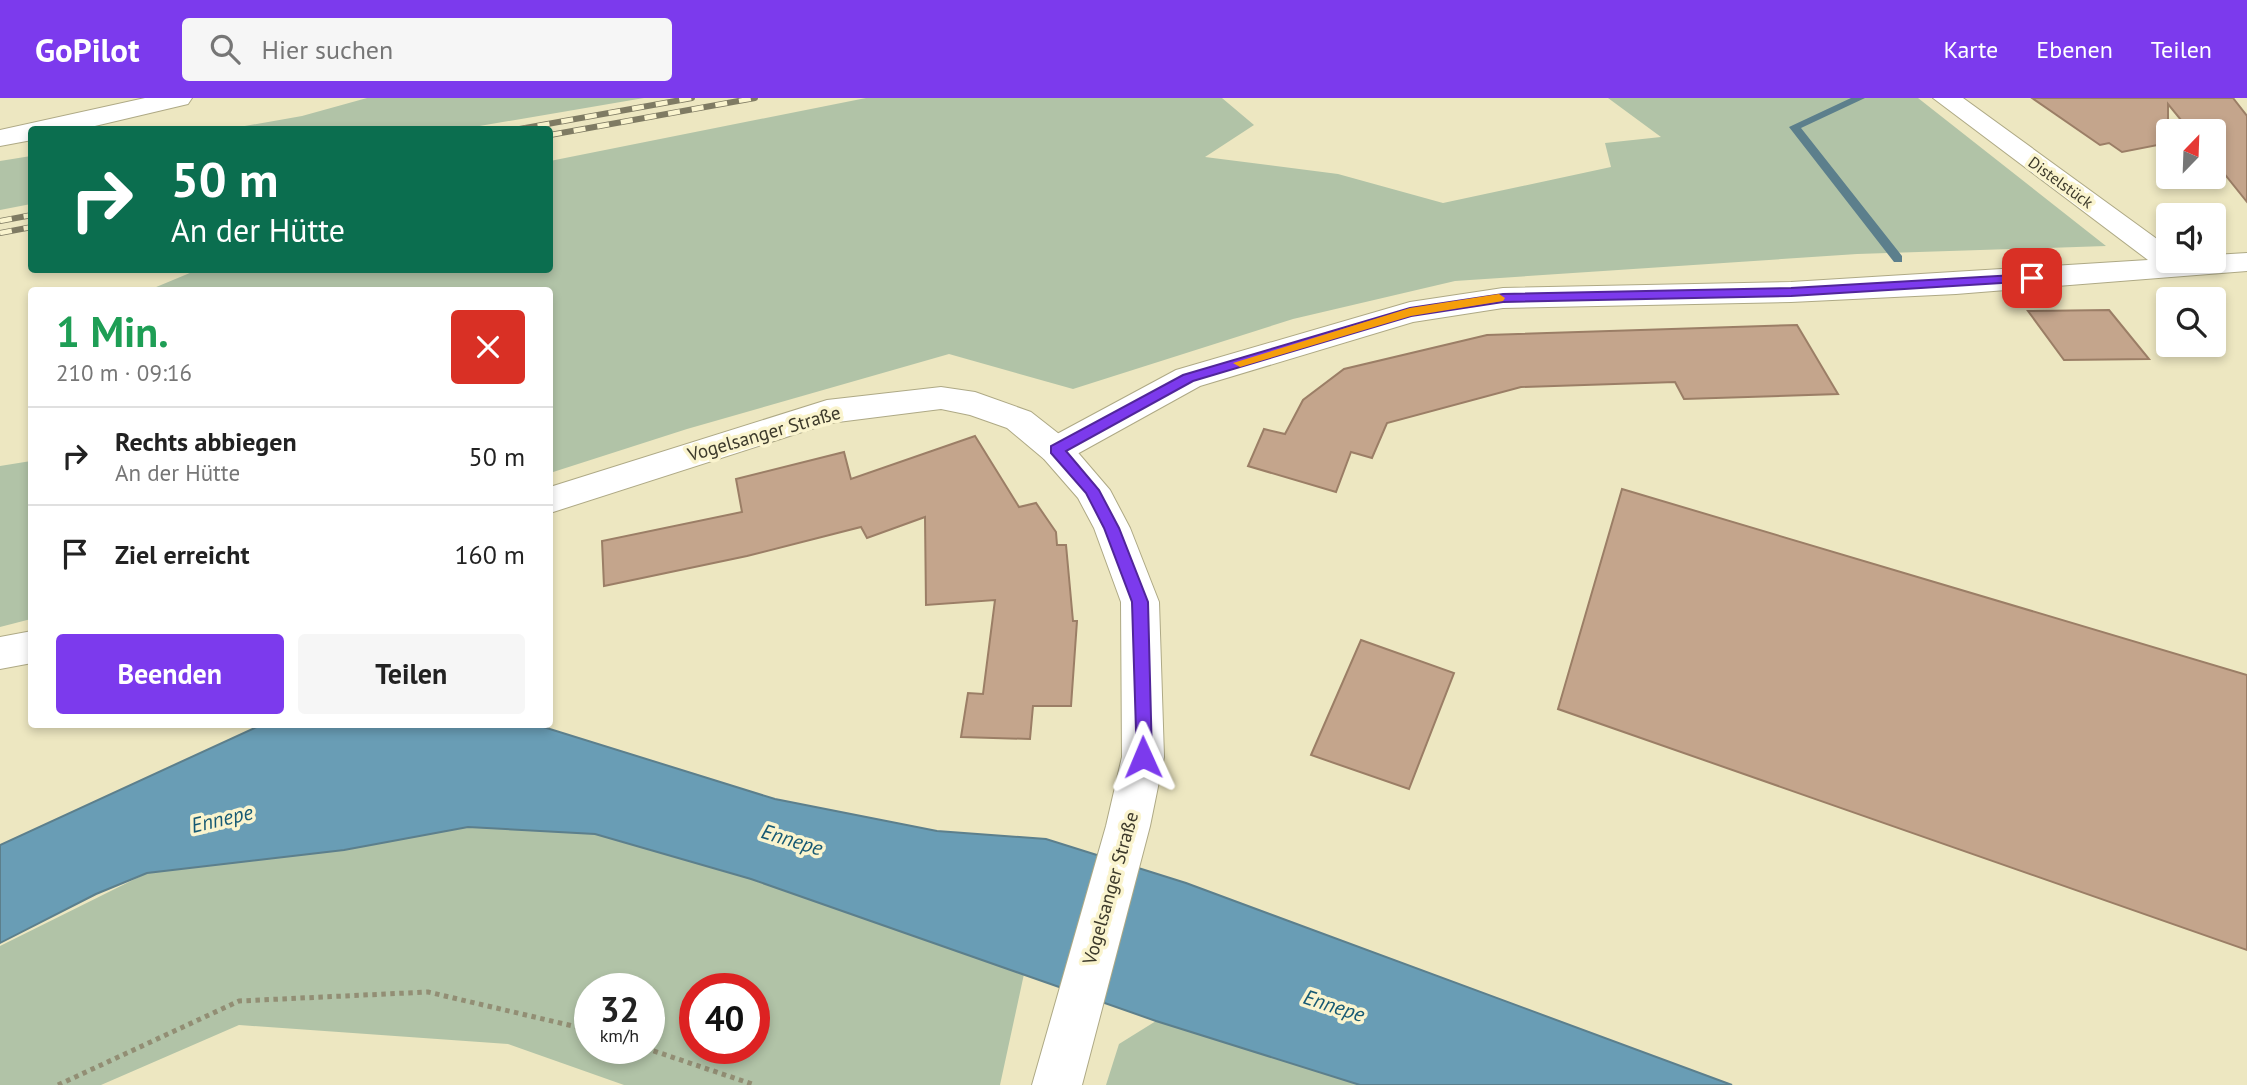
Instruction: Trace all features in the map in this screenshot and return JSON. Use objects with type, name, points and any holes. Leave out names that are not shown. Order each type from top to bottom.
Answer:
[{"type":"street","points":[[55,126],[138,102],[179,98]]},
{"type":"street","name":"Distelstück","points":[[1946,98],[2156,252]]},
{"type":"street","points":[[0,138],[28,133]]},
{"type":"street","points":[[2226,263],[2247,262]]},
{"type":"street","points":[[1056,450],[1188,378],[1410,312],[1503,298],[1956,284],[2156,268]]},
{"type":"street","name":"Vogelsanger Straße","points":[[553,499],[827,412],[898,401],[941,398],[975,404],[1019,419],[1056,450],[1092,490],[1112,528],[1140,602],[1143,757],[1128,826],[1062,1063]]},
{"type":"street","points":[[0,653],[28,648]]},
{"type":"path","points":[[58,1085],[239,1001],[428,992],[574,1026]]},
{"type":"path","points":[[665,1055],[755,1085]]},
{"type":"green space","points":[[367,98],[644,98],[480,126],[245,126],[302,116]]},
{"type":"green space","points":[[866,98],[1222,98],[1254,125],[1205,157],[1338,174],[1443,203],[1611,167],[1605,143],[1661,137],[1608,98],[1918,98],[2106,246],[1857,254],[1455,281],[1293,319],[1073,389],[949,354],[687,429],[553,472],[553,287],[156,287],[190,273],[553,273],[553,160]]},
{"type":"green space","points":[[28,156],[28,205],[0,210],[0,161]]},
{"type":"green space","points":[[28,461],[28,620],[0,627],[0,466]]},
{"type":"green space","points":[[468,827],[595,834],[751,879],[1024,974],[1000,1085],[624,1085],[508,1044],[239,1025],[101,1085],[0,1085],[0,946],[147,873],[344,850]]},
{"type":"green space","points":[[1156,1021],[1360,1085],[1106,1085],[1119,1044]]},
{"type":"water","name":"Ennepe","points":[[254,728],[547,728],[775,799],[937,831],[1046,839],[1186,883],[1732,1085],[1360,1085],[1156,1021],[751,879],[595,834],[468,827],[344,850],[147,873],[96,894],[0,943],[0,845]]},
{"type":"building","points":[[2032,98],[2233,98],[2247,116],[2247,202],[2226,176],[2226,119],[2180,119],[2168,104],[2168,119],[2156,119],[2156,145],[2122,152],[2109,143],[2100,145]]},
{"type":"building","points":[[2109,310],[2149,359],[2064,360],[2028,311]]},
{"type":"building","points":[[1797,325],[1838,394],[1684,399],[1675,382],[1521,387],[1387,423],[1372,458],[1351,452],[1336,492],[1248,466],[1264,429],[1285,434],[1303,400],[1344,369],[1487,335]]},
{"type":"building","points":[[975,436],[1019,507],[1036,503],[1056,532],[1057,545],[1066,545],[1073,621],[1077,621],[1071,706],[1033,706],[1030,739],[961,737],[968,693],[983,694],[995,600],[926,605],[925,517],[867,538],[861,527],[747,556],[604,586],[602,541],[742,512],[736,479],[844,452],[851,479]]},
{"type":"building","points":[[1622,489],[2247,675],[2247,950],[1558,709]]},
{"type":"building","points":[[1361,640],[1454,673],[1409,789],[1311,755]]},
{"type":"waterway","points":[[1860,98],[1794,127],[1898,259]]},
{"type":"railway","points":[[536,126],[692,98]]},
{"type":"railway","points":[[553,134],[755,98]]},
{"type":"railway","points":[[0,221],[28,216]]},
{"type":"railway","points":[[0,233],[28,228]]},
{"type":"slow traffic","points":[[1240,363],[1410,312],[1499,298]]},
{"type":"route","points":[[1143,757],[1140,602],[1112,528],[1092,490],[1056,450],[1188,378],[1410,312],[1503,298],[1791,292],[2032,278]]}]
